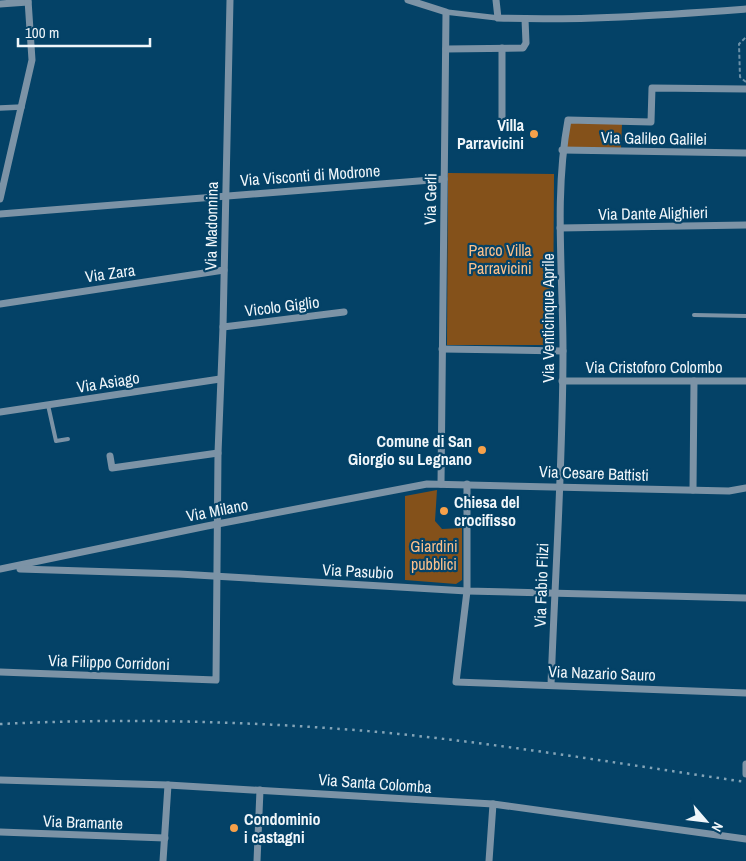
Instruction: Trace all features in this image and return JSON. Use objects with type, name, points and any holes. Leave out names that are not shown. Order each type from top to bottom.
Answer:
[{"type":"street","name":"Via Madonnina","points":[[216,680],[218,453],[223,328],[230,0]]},
{"type":"street","points":[[408,0],[446,12],[525,19],[578,20],[746,9]]},
{"type":"street","points":[[496,0],[498,18]]},
{"type":"street","points":[[0,4],[28,1],[32,60],[0,199]]},
{"type":"street","name":"Via Gerli","points":[[441,484],[446,12]]},
{"type":"street","points":[[446,49],[518,49],[524,46],[525,19]]},
{"type":"street","points":[[502,48],[502,118]]},
{"type":"street","name":"Via Venticinque Aprile","points":[[558,486],[563,350],[560,228],[562,150],[568,120],[651,122],[652,88],[746,89]]},
{"type":"street","points":[[0,108],[22,107]]},
{"type":"street","name":"Via Galileo Galilei","points":[[562,150],[746,153]]},
{"type":"street","name":"Via Visconti di Modrone","points":[[0,214],[444,179]]},
{"type":"street","name":"Via Dante Alighieri","points":[[560,228],[746,225]]},
{"type":"street","name":"Via Zara","points":[[0,304],[224,270]]},
{"type":"street","name":"Vicolo Giglio","points":[[223,328],[344,312]]},
{"type":"street","points":[[442,349],[563,350]]},
{"type":"street","name":"Via Asiago","points":[[0,412],[220,379]]},
{"type":"street","name":"Via Cristoforo Colombo","points":[[562,380],[746,381]]},
{"type":"street","points":[[694,381],[694,490]]},
{"type":"street","points":[[110,456],[112,468],[218,453]]},
{"type":"street","name":"Via Milano","points":[[0,571],[218,524],[427,484],[441,484]]},
{"type":"street","name":"Via Cesare Battisti","points":[[441,484],[729,491],[746,488]]},
{"type":"street","points":[[467,484],[467,591]]},
{"type":"street","name":"Via Fabio Filzi","points":[[551,685],[558,486]]},
{"type":"street","name":"Via Pasubio","points":[[0,571],[24,568],[467,591],[746,598]]},
{"type":"street","name":"Via Nazario Sauro","points":[[467,591],[456,682],[746,694]]},
{"type":"street","name":"Via Filippo Corridoni","points":[[0,672],[216,680]]},
{"type":"street","points":[[746,764],[746,774]]},
{"type":"street","name":"Via Santa Colomba","points":[[0,780],[168,785],[493,804],[746,839]]},
{"type":"street","points":[[163,861],[168,785]]},
{"type":"street","points":[[256,861],[260,790]]},
{"type":"street","points":[[489,861],[493,804]]},
{"type":"street","name":"Via Bramante","points":[[0,832],[165,838]]},
{"type":"lane","points":[[694,315],[746,316]]},
{"type":"lane","points":[[48,405],[56,441],[68,439]]},
{"type":"path","points":[[746,37],[739,44],[740,78],[746,82]]},
{"type":"green space","points":[[569,122],[622,124],[621,148],[564,148]]},
{"type":"green space","name":"Parco Villa Parravicini","points":[[448,173],[554,174],[553,345],[447,345]]},
{"type":"green space","name":"Giardini pubblici","points":[[437,490],[435,521],[442,529],[462,528],[462,580],[456,584],[405,580],[405,496]]},
{"type":"railway","points":[[0,724],[184,721],[367,731],[510,747],[746,782]]},
{"type":"place","name":"Villa Parravicini","points":[[534,134]]},
{"type":"place","name":"Comune di San Giorgio su Legnano","points":[[482,450]]},
{"type":"place","name":"Chiesa del crocifisso","points":[[444,511]]},
{"type":"place","name":"Condominio i castagni","points":[[234,828]]}]
